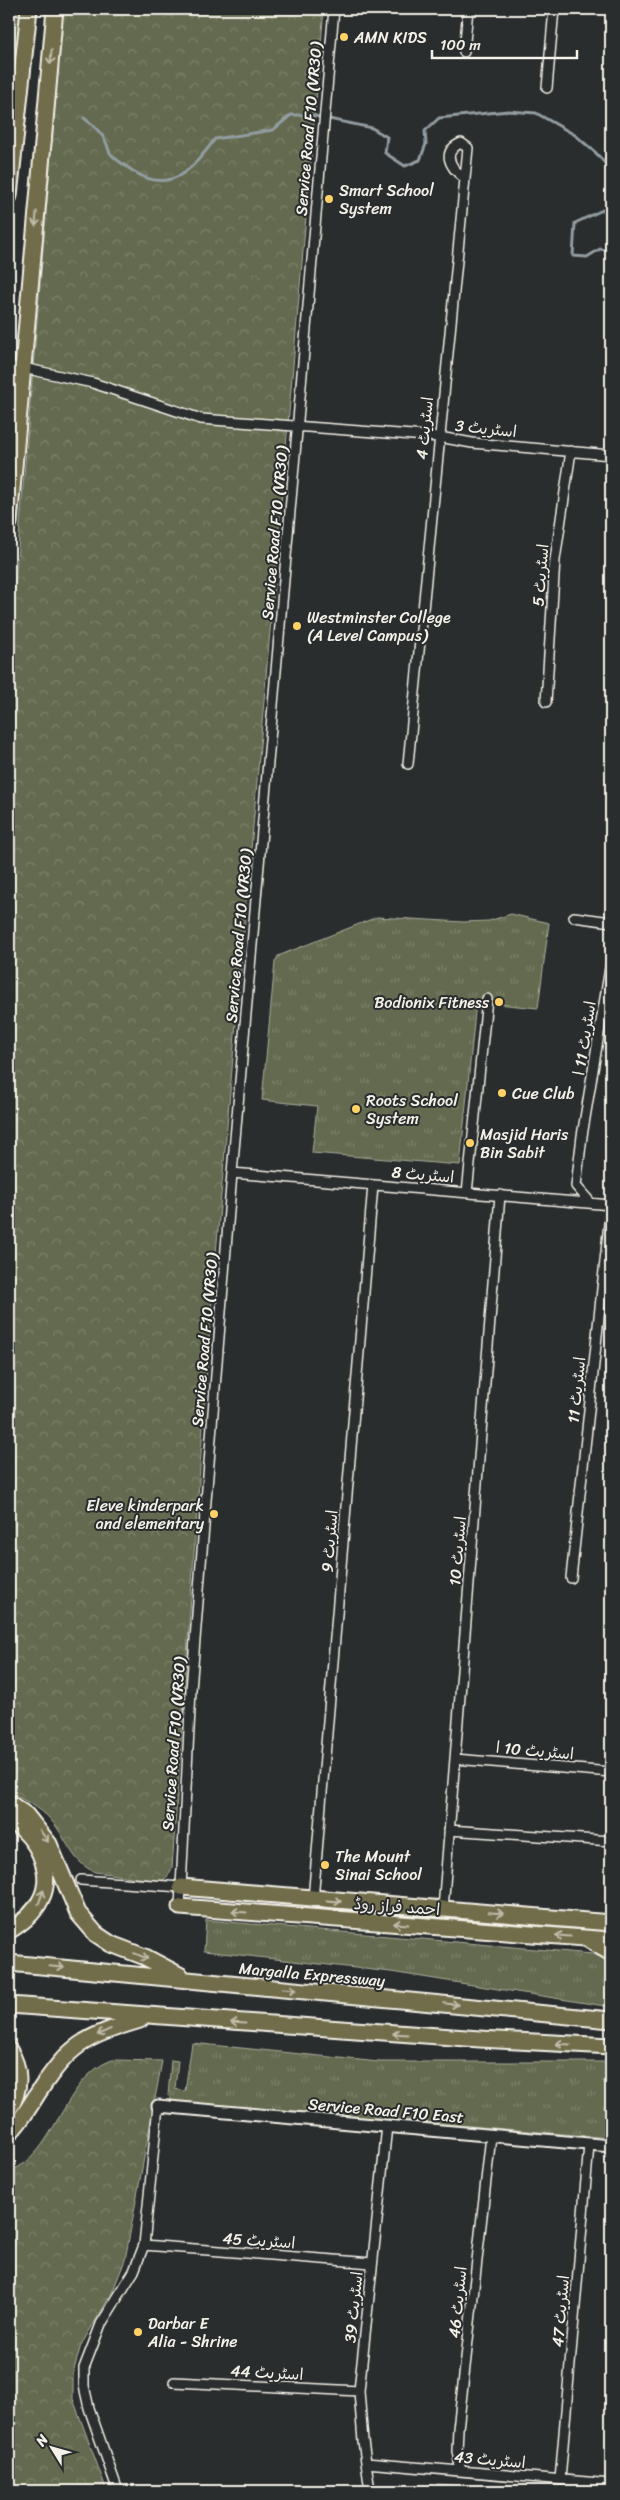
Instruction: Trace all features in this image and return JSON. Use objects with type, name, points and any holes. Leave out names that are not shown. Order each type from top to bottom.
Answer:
[{"type":"main road","points":[[9,196],[29,9]]},
{"type":"main road","points":[[9,523],[16,368],[55,9]]},
{"type":"main road","points":[[9,1803],[26,1815],[49,1844],[78,1914],[96,1934],[110,1944],[145,1957],[189,1980]]},
{"type":"main road","points":[[9,1821],[28,1834],[38,1849],[44,1862],[45,1878],[42,1898],[32,1913],[22,1924],[9,1932]]},
{"type":"main road","name":"احمد فراز روڈ","points":[[181,1887],[313,1900],[611,1923]]},
{"type":"main road","name":"احمد فراز روڈ","points":[[180,1907],[611,1940]]},
{"type":"main road","points":[[584,1938],[611,1953]]},
{"type":"main road","name":"Margalla Expressway","points":[[9,1963],[611,2020]]},
{"type":"main road","points":[[9,2005],[151,2017],[611,2046]]},
{"type":"main road","points":[[9,2133],[18,2125],[57,2064],[78,2044],[111,2028],[151,2017]]},
{"type":"main road","points":[[9,2050],[18,2073],[16,2099],[9,2109]]},
{"type":"street","name":"Service Road F10 (VR30)","points":[[180,1907],[180,1867],[191,1690],[232,1173],[334,9]]},
{"type":"street","points":[[464,52],[468,9]]},
{"type":"street","points":[[547,88],[554,9]]},
{"type":"street","name":"اسٹریٹ 4","points":[[408,764],[438,437],[468,148],[461,143],[454,146],[449,153],[448,160],[454,170],[463,177]]},
{"type":"street","name":"اسٹریٹ 3","points":[[16,368],[93,383],[201,420],[438,437],[472,443],[611,455]]},
{"type":"street","name":"اسٹریٹ 5","points":[[546,702],[555,560],[571,451]]},
{"type":"street","points":[[574,916],[611,922]]},
{"type":"street","name":"اسٹریٹ 11 ا","points":[[590,1202],[576,1186],[582,1136],[611,962]]},
{"type":"street","points":[[467,1193],[487,1000]]},
{"type":"street","name":"اسٹریٹ 8","points":[[232,1173],[611,1205]]},
{"type":"street","name":"اسٹریٹ 9","points":[[313,1900],[374,1185]]},
{"type":"street","name":"اسٹریٹ 10","points":[[443,1909],[500,1195]]},
{"type":"street","name":"اسٹریٹ 11","points":[[571,1578],[611,1205]]},
{"type":"street","name":"اسٹریٹ 10 ا","points":[[455,1758],[611,1772]]},
{"type":"street","points":[[449,1830],[611,1841]]},
{"type":"street","points":[[82,1880],[181,1887]]},
{"type":"street","points":[[118,2491],[89,2408],[84,2386],[84,2368],[100,2324],[134,2270],[144,2245],[158,2106]]},
{"type":"street","name":"Service Road F10 East","points":[[158,2106],[611,2146]]},
{"type":"street","name":"اسٹریٹ 39","points":[[370,2491],[359,2391],[386,2126]]},
{"type":"street","name":"اسٹریٹ 46","points":[[461,2471],[458,2451],[458,2430],[491,2136]]},
{"type":"street","name":"اسٹریٹ 47","points":[[560,2480],[590,2145]]},
{"type":"street","name":"اسٹریٹ 45","points":[[144,2245],[372,2263]]},
{"type":"street","name":"اسٹریٹ 44","points":[[174,2382],[359,2391]]},
{"type":"street","name":"اسٹریٹ 43","points":[[366,2463],[611,2484]]},
{"type":"green space","points":[[9,9],[23,9],[9,122]]},
{"type":"green space","points":[[63,9],[324,9],[211,1311],[172,1868],[167,1878],[161,1881],[95,1872],[87,1868],[75,1856],[47,1815],[9,1792],[9,656]]},
{"type":"green space","points":[[511,914],[549,923],[538,1008],[476,1002],[460,1165],[312,1153],[317,1106],[262,1100],[275,962],[278,956],[377,917],[463,922],[489,921]]},
{"type":"green space","points":[[206,1920],[592,1954],[611,1961],[611,2007],[391,1972],[204,1951]]},
{"type":"green space","points":[[192,2043],[379,2062],[611,2062],[611,2138],[173,2101],[168,2096],[171,2060],[178,2061],[175,2089],[185,2091]]},
{"type":"green space","points":[[112,2060],[162,2061],[125,2260],[112,2293],[81,2345],[73,2373],[73,2399],[107,2491],[9,2491],[9,2171],[25,2163],[37,2151],[81,2083],[95,2069]]},
{"type":"green space","points":[[437,2484],[521,2491],[439,2491]]},
{"type":"waterway","points":[[84,118],[101,134],[110,153],[116,159],[133,171],[147,178],[159,181],[170,180],[180,175],[198,160],[215,139],[273,130],[291,115],[310,115],[372,128],[387,137],[385,153],[405,166],[420,160],[426,144],[425,131],[439,118],[508,111],[536,113],[575,135],[596,153],[611,170]]},
{"type":"waterway","points":[[611,206],[575,223],[573,256],[587,257],[600,249],[611,251]]},
{"type":"place","name":"AMN KIDS","points":[[344,37]]},
{"type":"place","name":"Smart School System","points":[[329,199]]},
{"type":"place","name":"Westminster College (A Level Campus)","points":[[297,626]]},
{"type":"place","name":"Bodionix Fitness","points":[[499,1002]]},
{"type":"place","name":"Cue Club","points":[[502,1093]]},
{"type":"place","name":"Roots School System","points":[[356,1109]]},
{"type":"place","name":"Masjid Haris Bin Sabit","points":[[470,1143]]},
{"type":"place","name":"Eleve kinderpark and elementary","points":[[214,1514]]},
{"type":"place","name":"The Mount Sinai School","points":[[325,1865]]},
{"type":"place","name":"Darbar E Alia - Shrine","points":[[138,2332]]}]
